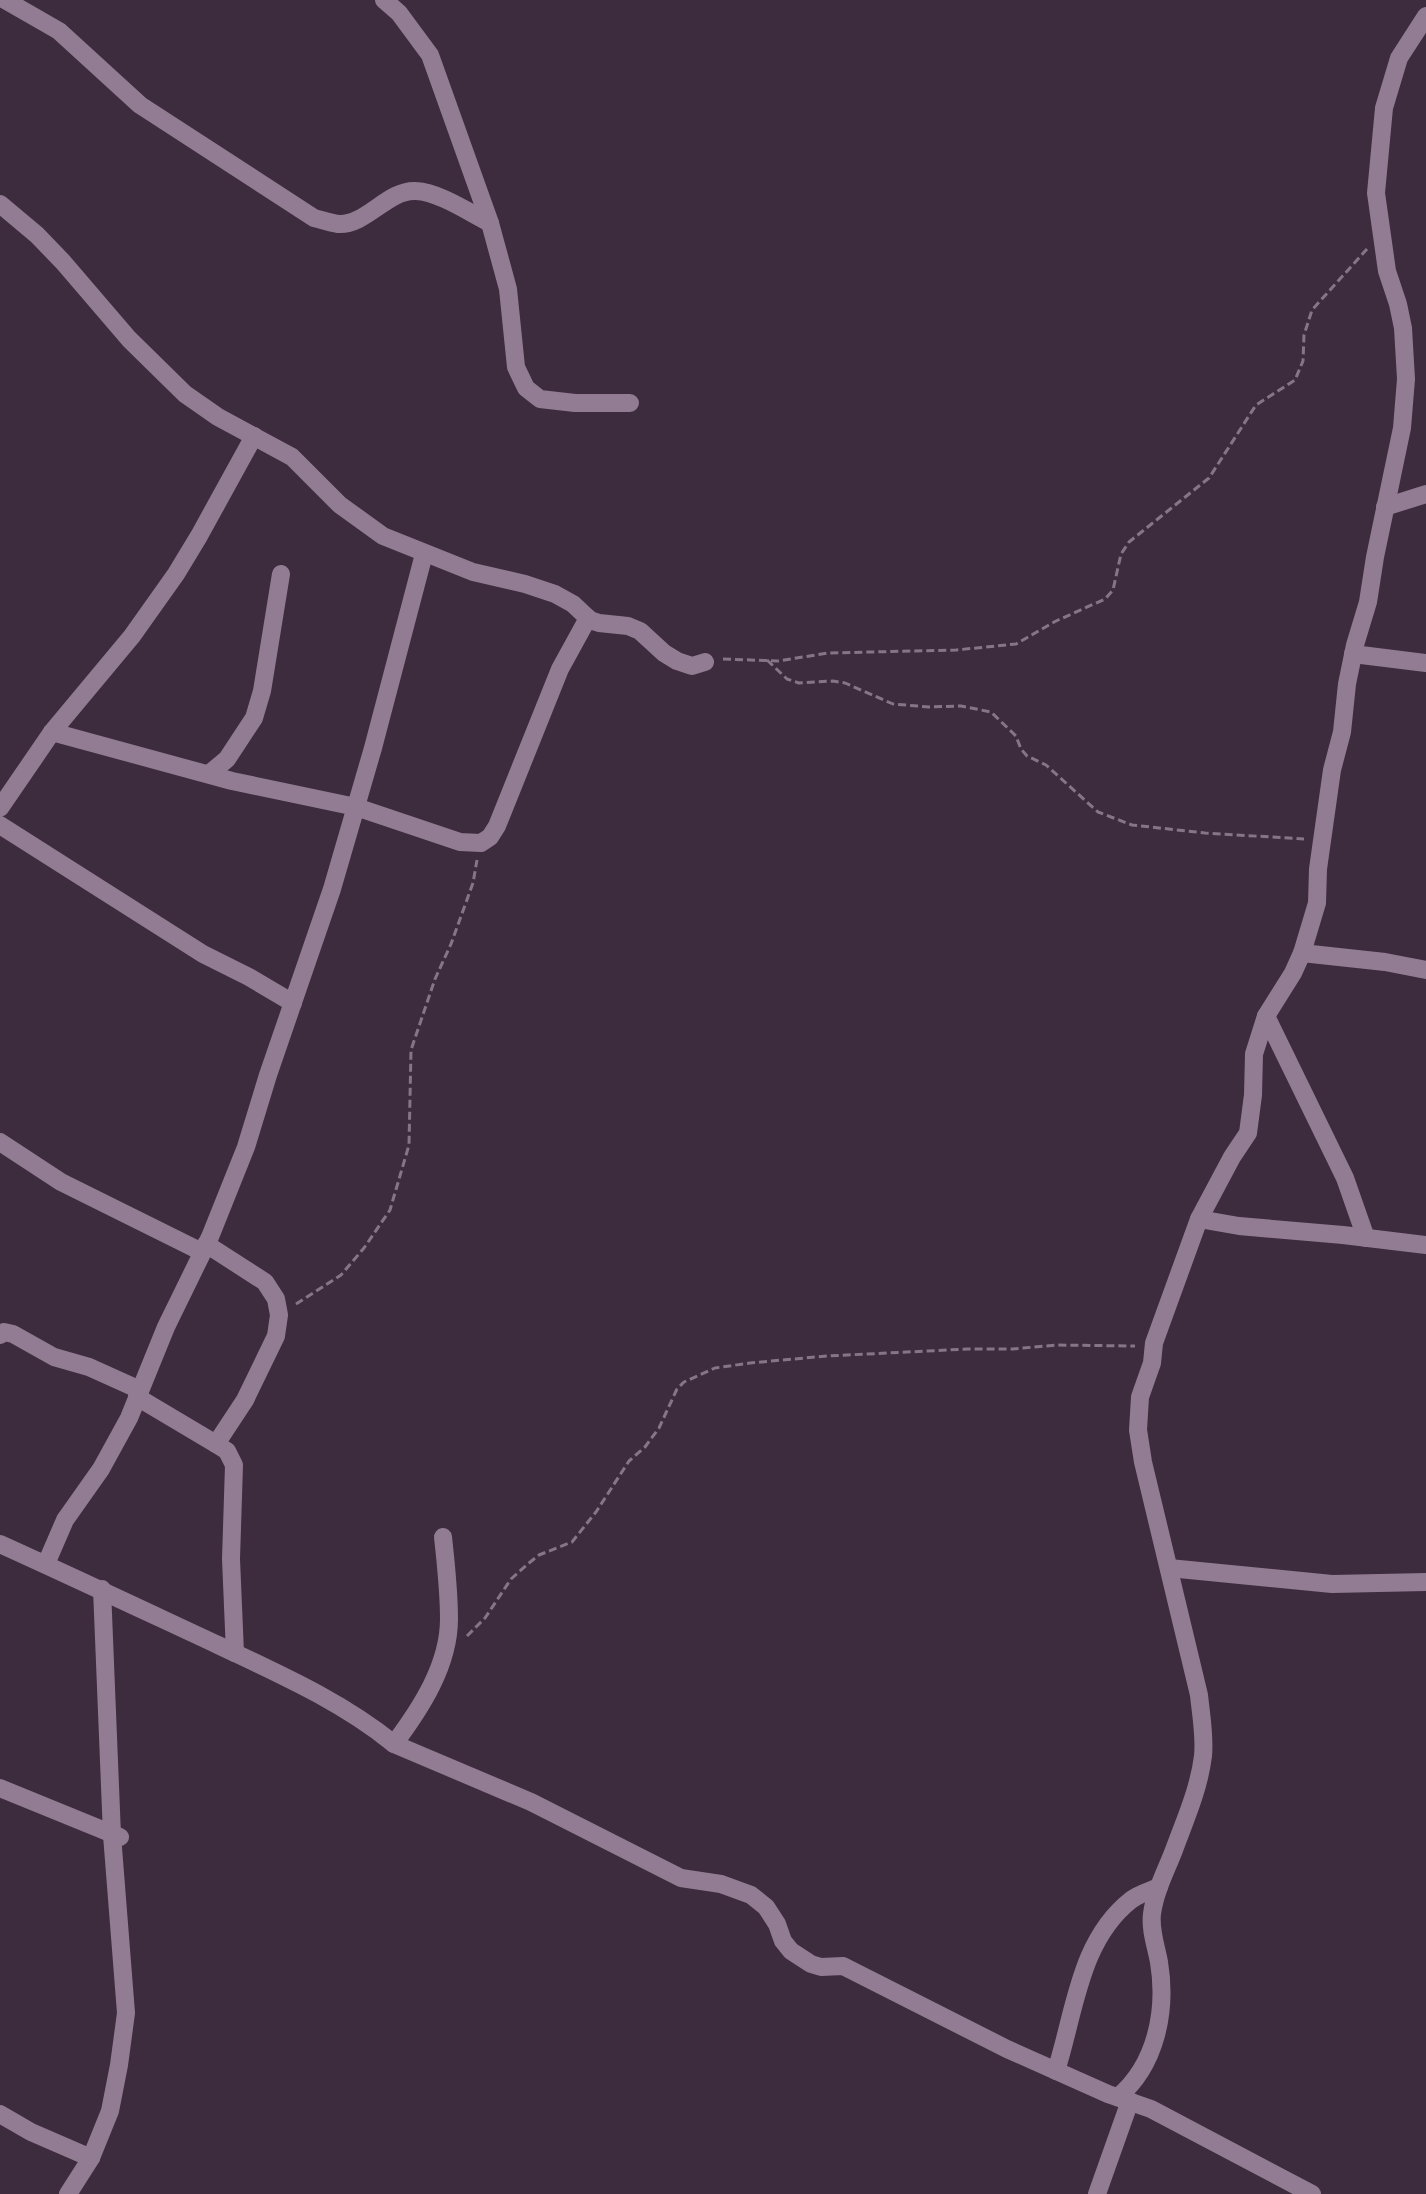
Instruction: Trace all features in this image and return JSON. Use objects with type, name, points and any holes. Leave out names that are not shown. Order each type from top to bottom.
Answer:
[{"type":"street","points":[[5,0],[59,31],[140,105],[314,218],[341,224],[365,217],[387,200],[415,190],[441,198],[490,223]]},
{"type":"street","points":[[384,0],[399,13],[430,55],[490,223],[508,289],[516,367],[526,388],[540,399],[575,403],[630,403]]},
{"type":"street","points":[[1097,2194],[1124,2099],[1151,2052],[1156,2035],[1161,1984],[1152,1917],[1159,1887],[1195,1793],[1203,1756],[1199,1695],[1143,1462],[1138,1430],[1140,1397],[1152,1363],[1154,1343],[1199,1219],[1248,1133],[1254,1054],[1266,1016],[1302,953],[1317,903],[1318,869],[1332,770],[1342,732],[1347,684],[1368,602],[1402,428],[1406,379],[1403,328],[1387,271],[1376,193],[1384,108],[1399,58],[1426,16]]},
{"type":"street","points":[[0,204],[37,235],[129,339],[185,394],[218,417],[292,457],[340,505],[383,536],[473,572],[555,594],[599,623],[628,626],[640,631],[677,661],[692,666],[705,662]]},
{"type":"street","points":[[0,808],[52,732],[132,636],[176,574],[254,436]]},
{"type":"street","points":[[1385,507],[1426,494]]},
{"type":"street","points":[[46,1564],[65,1520],[101,1469],[129,1418],[246,1147],[332,889],[424,554]]},
{"type":"street","points":[[209,774],[227,759],[254,718],[262,691],[281,574]]},
{"type":"street","points":[[52,732],[285,793],[356,807],[460,842],[481,843],[490,837],[497,826],[560,669],[588,618]]},
{"type":"street","points":[[1353,654],[1426,663]]},
{"type":"street","points":[[0,825],[203,954],[293,1003]]},
{"type":"street","points":[[1302,953],[1426,970]]},
{"type":"street","points":[[1266,1016],[1345,1178],[1366,1238]]},
{"type":"street","points":[[0,1142],[61,1182],[204,1248],[265,1282],[276,1299],[279,1315],[276,1336],[245,1400],[216,1444]]},
{"type":"street","points":[[1199,1219],[1239,1226],[1426,1245]]},
{"type":"street","points":[[1,1332],[13,1334],[54,1357],[89,1367],[138,1394],[227,1451],[234,1465],[231,1559],[235,1653]]},
{"type":"street","points":[[394,1744],[413,1719],[441,1663],[446,1645],[449,1621],[443,1537]]},
{"type":"street","points":[[0,1544],[314,1690],[394,1744],[531,1802],[681,1878],[721,1884],[751,1895],[766,1907],[791,1951],[811,1964],[830,1968],[843,1966],[1007,2049],[1151,2109],[1312,2194]]},
{"type":"street","points":[[1169,1568],[1332,1584],[1426,1582]]},
{"type":"street","points":[[68,2194],[91,2158],[110,2111],[126,2013],[102,1589]]},
{"type":"street","points":[[0,1788],[118,1836]]},
{"type":"street","points":[[1056,2071],[1087,1958],[1110,1920],[1133,1898],[1159,1887]]},
{"type":"street","points":[[0,2114],[31,2132],[91,2158]]},
{"type":"path","points":[[705,662],[734,658],[778,661],[828,653],[956,650],[1016,644],[1056,621],[1105,599],[1113,590],[1121,554],[1129,542],[1209,478],[1256,405],[1295,380],[1303,361],[1304,335],[1312,310],[1381,235]]},
{"type":"path","points":[[767,660],[787,679],[799,683],[833,681],[845,683],[893,704],[961,706],[991,712],[1016,736],[1027,756],[1046,765],[1098,812],[1132,825],[1323,840]]},
{"type":"path","points":[[279,1315],[341,1275],[390,1210],[409,1145],[411,1050],[473,883],[481,843]]},
{"type":"path","points":[[446,1645],[473,1632],[511,1579],[529,1563],[539,1555],[572,1542],[629,1461],[645,1447],[659,1428],[677,1389],[684,1382],[715,1368],[827,1356],[1056,1345],[1131,1347],[1154,1343]]}]
